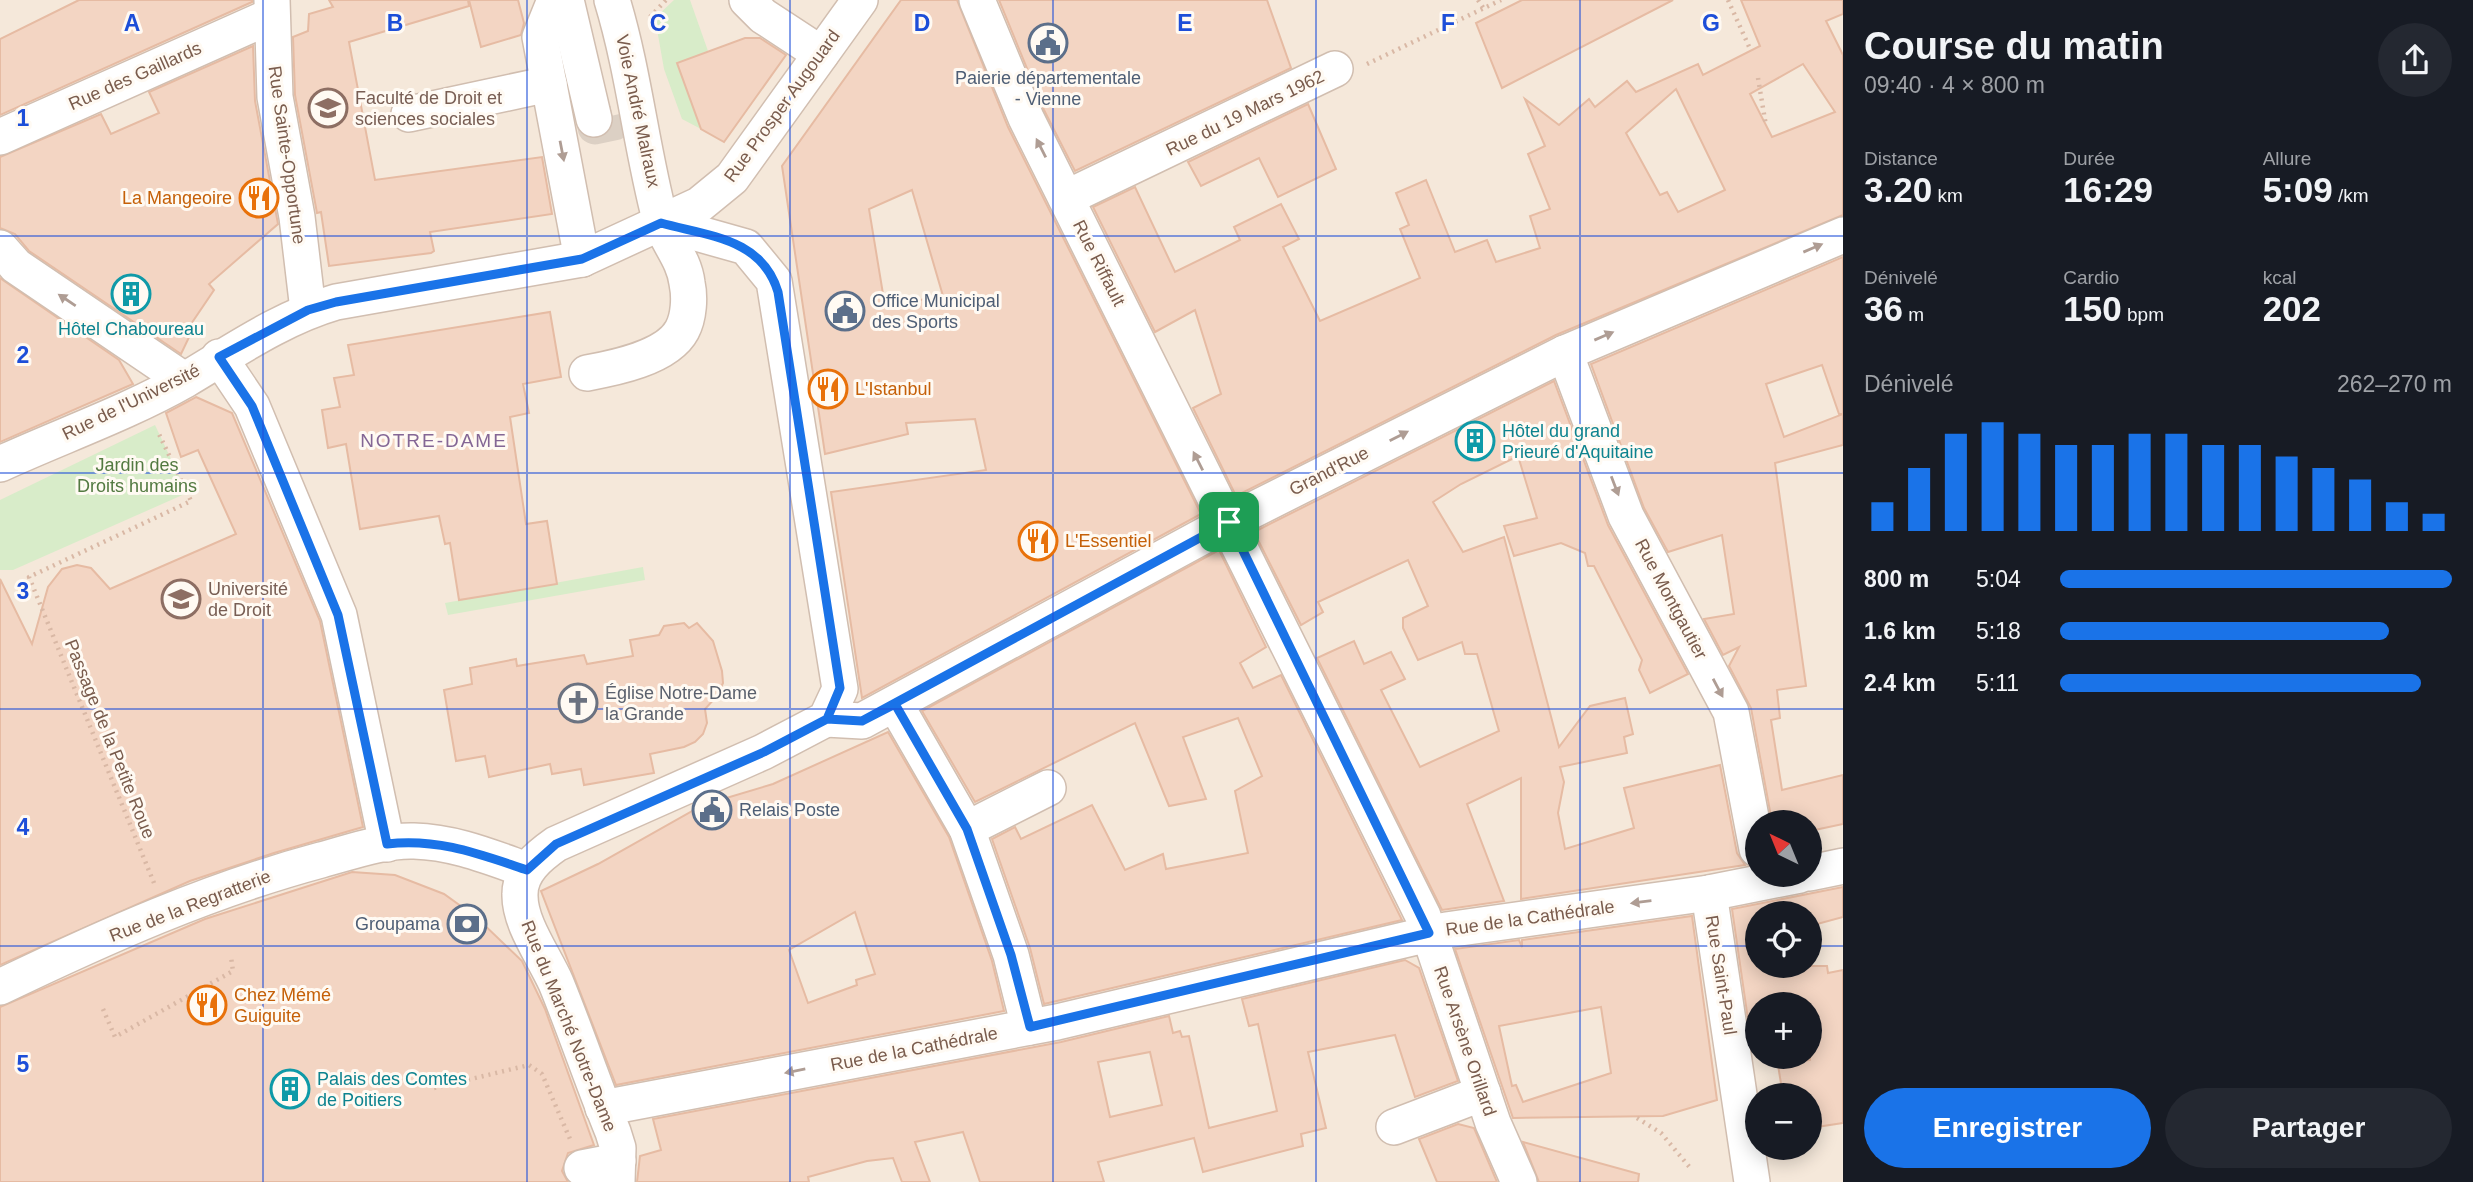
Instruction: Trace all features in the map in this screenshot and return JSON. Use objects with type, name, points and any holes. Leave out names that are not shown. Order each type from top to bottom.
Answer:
[{"type":"street","points":[[555,0],[540,37],[582,259]]},
{"type":"street","points":[[566,0],[603,116],[585,0]]},
{"type":"street","name":"Voie André Malraux","points":[[587,373],[624,366],[645,357],[682,331],[688,307],[687,283],[675,246],[661,223],[631,71],[612,0]]},
{"type":"street","points":[[747,0],[763,16],[821,54]]},
{"type":"street","name":"Rue Prosper Augouard","points":[[661,223],[699,205],[732,178],[860,0]]},
{"type":"street","name":"Rue Riffault","points":[[977,0],[1026,118],[1229,522]]},
{"type":"street","name":"Rue des Gaillards","points":[[0,137],[271,8]]},
{"type":"street","name":"Rue Sainte-Opportune","points":[[271,8],[275,97],[297,218],[308,310]]},
{"type":"street","name":"Rue du 19 Mars 1962","points":[[1066,198],[1335,69]]},
{"type":"street","points":[[409,114],[549,84]]},
{"type":"street","points":[[527,870],[556,844],[764,752],[827,719],[840,688],[774,281],[746,247],[661,223]]},
{"type":"street","name":"Rue de l'Université","points":[[0,464],[184,380],[219,357],[308,310],[336,302],[582,259],[661,223]]},
{"type":"street","name":"Grand'Rue","points":[[827,719],[862,721],[1229,522],[1565,353],[1843,236]]},
{"type":"street","points":[[0,248],[16,266],[184,380]]},
{"type":"street","name":"Rue Montgautier","points":[[1565,353],[1626,516],[1731,712],[1750,810]]},
{"type":"street","points":[[219,357],[252,406],[338,615],[387,844]]},
{"type":"street","name":"Rue Arsène Orillard","points":[[1229,522],[1421,936],[1519,1182]]},
{"type":"street","points":[[895,704],[967,829],[1011,955],[1030,1027]]},
{"type":"street","points":[[967,829],[1048,788]]},
{"type":"street","name":"Rue de la Regratterie","points":[[0,987],[165,912],[290,868],[387,844],[411,841],[460,847],[527,870]]},
{"type":"street","points":[[1822,870],[1843,866]]},
{"type":"street","name":"Rue du Marché Notre-Dame","points":[[527,870],[520,895],[526,920],[556,984],[613,1132],[618,1172]]},
{"type":"street","name":"Rue de la Cathédrale","points":[[603,1108],[1030,1027],[1421,936],[1709,893],[1745,883]]},
{"type":"street","name":"Rue Saint-Paul","points":[[1709,893],[1752,1182]]},
{"type":"street","points":[[1394,1127],[1483,1093]]},
{"type":"street","points":[[582,1168],[618,1172]]},
{"type":"path","points":[[648,19],[666,0]]},
{"type":"path","points":[[1478,0],[1483,9]]},
{"type":"path","name":"Rue du 19 Mars 1962","points":[[1335,69],[1359,67],[1499,0]]},
{"type":"path","points":[[1728,0],[1751,51]]},
{"type":"path","points":[[1758,78],[1766,126]]},
{"type":"path","name":"Passage de la Petite Roue","points":[[144,399],[191,501],[29,577],[165,912]]},
{"type":"path","points":[[103,1009],[115,1037],[233,971],[230,957]]},
{"type":"path","points":[[434,1088],[529,1065],[542,1074],[564,1125]]},
{"type":"path","points":[[1637,1118],[1661,1133],[1692,1170]]},
{"type":"shaded area","points":[[0,0],[1843,0],[1843,1182],[0,1182]]},
{"type":"green space","points":[[674,0],[690,0],[708,51],[677,63],[701,129],[682,119],[664,69],[655,18]]},
{"type":"green space","name":"Jardin des Droits humains","points":[[155,425],[187,493],[13,570],[0,570],[0,500]]},
{"type":"green space","points":[[643,567],[645,580],[448,615],[445,603]]},
{"type":"building","points":[[79,0],[252,2],[0,115],[0,39]]},
{"type":"building","name":"Faculté de Droit et sciences sociales","points":[[329,0],[468,0],[469,6],[349,42],[375,180],[542,157],[552,214],[430,232],[434,251],[431,253],[329,266],[321,212],[317,213],[295,95],[293,37],[308,31],[309,14],[333,7]]},
{"type":"building","points":[[469,0],[518,0],[524,23],[521,35],[481,47]]},
{"type":"building","points":[[901,0],[957,0],[1008,127],[1201,514],[862,698],[831,492],[986,470],[975,419],[906,423],[908,434],[825,454],[782,166]],"holes":[[[912,190],[943,296],[885,306],[869,209]]]},
{"type":"building","points":[[999,0],[1267,0],[1291,68],[1075,171],[1044,110]]},
{"type":"building","points":[[1522,0],[1673,0],[1502,88],[1476,23]]},
{"type":"building","points":[[1741,0],[1843,0],[1843,14],[1826,21],[1843,55],[1843,215],[1556,335],[1236,496],[1193,408],[1221,394],[1195,310],[1155,332],[1093,207],[1135,187],[1175,272],[1240,240],[1234,227],[1281,204],[1299,239],[1283,247],[1320,321],[1420,278],[1400,229],[1409,225],[1396,193],[1426,180],[1455,252],[1487,240],[1496,262],[1540,248],[1530,216],[1550,209],[1528,154],[1545,146],[1525,99],[1559,125],[1589,99],[1595,107],[1627,81],[1636,92],[1698,64],[1703,75],[1760,46]],"holes":[[[1803,64],[1835,112],[1772,137],[1750,94]],[[1676,89],[1725,190],[1678,212],[1667,192],[1660,195],[1626,133]]]},
{"type":"building","points":[[745,38],[760,38],[786,55],[724,142],[701,129],[677,63]]},
{"type":"building","points":[[253,46],[255,101],[278,224],[209,284],[214,290],[187,330],[191,333],[181,354],[29,251],[15,234],[0,228],[0,157],[101,114],[111,134],[159,113],[149,92]]},
{"type":"building","points":[[1308,104],[1336,169],[1278,197],[1259,158],[1201,186],[1188,162]]},
{"type":"building","points":[[1843,257],[1843,414],[1843,445],[1775,463],[1806,686],[1777,690],[1780,718],[1771,720],[1782,790],[1843,775],[1843,824],[1822,828],[1822,810],[1770,810],[1751,708],[1729,666],[1739,647],[1723,655],[1704,619],[1734,614],[1722,535],[1668,552],[1644,508],[1591,364]],"holes":[[[1822,365],[1839,414],[1843,414],[1784,437],[1766,384]]]},
{"type":"building","points":[[0,278],[119,360],[133,384],[0,442]]},
{"type":"building","points":[[550,312],[561,377],[523,384],[529,413],[510,417],[526,524],[547,521],[557,584],[459,600],[450,543],[445,544],[439,516],[360,529],[346,444],[328,448],[322,410],[340,407],[334,378],[354,375],[348,345]]},
{"type":"building","points":[[1554,381],[1608,525],[1688,674],[1650,693],[1639,670],[1642,660],[1594,566],[1588,566],[1585,553],[1561,543],[1514,556],[1504,526],[1537,518],[1518,456],[1461,484],[1433,502],[1463,552],[1504,537],[1559,747],[1590,706],[1625,698],[1633,734],[1624,737],[1627,753],[1560,767],[1564,782],[1558,813],[1565,849],[1634,828],[1624,788],[1720,765],[1737,853],[1745,865],[1521,899],[1521,778],[1467,804],[1504,901],[1442,910],[1317,658],[1354,641],[1364,664],[1391,652],[1405,679],[1381,690],[1420,767],[1499,731],[1477,654],[1465,654],[1462,642],[1418,660],[1403,628],[1403,618],[1428,606],[1408,560],[1318,602],[1323,612],[1301,625],[1254,532]]},
{"type":"building","points":[[196,397],[232,413],[320,621],[363,827],[190,881],[0,965],[0,579],[32,644],[48,587],[62,569],[77,565],[91,568],[110,589],[236,534],[198,450],[181,457],[166,413]]},
{"type":"building","points":[[1219,550],[1266,647],[1240,663],[1253,688],[1281,675],[1402,920],[1044,1004],[1030,948],[992,839],[1015,827],[1021,839],[1092,805],[1125,870],[1163,854],[1166,869],[1248,853],[1235,791],[1262,776],[1238,718],[1183,737],[1206,799],[1169,806],[1135,723],[975,802],[922,711]]},
{"type":"building","name":"Église Notre-Dame la Grande","points":[[684,623],[689,628],[697,623],[713,641],[723,683],[717,696],[705,709],[707,723],[703,734],[684,747],[650,754],[654,773],[584,785],[581,769],[552,774],[550,764],[489,777],[485,756],[456,761],[444,690],[472,684],[470,668],[516,659],[517,666],[584,655],[587,664],[633,656],[630,640],[659,635],[664,626]]},
{"type":"building","points":[[888,732],[949,837],[992,961],[1004,1011],[616,1085],[541,891],[598,864],[703,805],[773,784]],"holes":[[[855,912],[875,974],[856,980],[857,985],[808,1003],[789,950]]]},
{"type":"building","points":[[352,872],[395,875],[444,894],[476,917],[522,961],[545,1009],[594,1145],[568,1153],[562,1171],[568,1182],[0,1182],[0,1007],[205,919]]},
{"type":"building","points":[[1843,887],[1843,917],[1822,923],[1822,901],[1772,901]]},
{"type":"building","points":[[1745,906],[1745,978],[1822,978],[1822,966],[1827,966],[1828,973],[1843,970],[1843,1123],[1822,1126],[1822,1083],[1781,1083],[1779,1069],[1822,1069],[1822,992],[1745,992],[1745,999],[1732,909]]},
{"type":"building","points":[[1692,916],[1717,1100],[1663,1116],[1513,1118],[1455,949],[1519,940],[1522,947],[1522,940]],"holes":[[[1601,1007],[1611,1073],[1523,1102],[1516,1085],[1512,1086],[1499,1026]]]},
{"type":"building","points":[[1405,960],[1419,968],[1458,1081],[1415,1097],[1395,1035],[1308,1052],[1326,1128],[1301,1134],[1303,1146],[1203,1172],[1194,1138],[1098,1162],[1104,1182],[980,1182],[963,1132],[915,1142],[930,1182],[902,1182],[893,1158],[867,1161],[808,1177],[809,1182],[637,1182],[640,1156],[661,1150],[653,1119],[1061,1042],[1169,1016],[1173,1033],[1180,1031],[1182,1037],[1189,1036],[1209,1128],[1277,1111],[1258,1024],[1249,1026],[1242,999]],"holes":[[[1150,1052],[1162,1105],[1110,1117],[1098,1062]]]},
{"type":"building","points":[[1458,1124],[1474,1128],[1497,1182],[1437,1182],[1419,1139]]},
{"type":"building","points":[[1523,1142],[1639,1174],[1638,1182],[1539,1182]]},
{"type":"tunnel","points":[[594,119],[595,127],[614,123],[612,114]]},
{"type":"place","name":"Paierie départementale - Vienne","points":[[1048,43]]},
{"type":"place","name":"Faculté de Droit et sciences sociales","points":[[328,108]]},
{"type":"place","name":"La Mangeoire","points":[[259,198]]},
{"type":"place","name":"Hôtel Chaboureau","points":[[131,294]]},
{"type":"place","name":"Office Municipal des Sports","points":[[845,311]]},
{"type":"place","name":"L'Istanbul","points":[[828,389]]},
{"type":"place","name":"Hôtel du grand Prieuré d'Aquitaine","points":[[1475,441]]},
{"type":"place","name":"L'Essentiel","points":[[1038,541]]},
{"type":"place","name":"Université de Droit","points":[[181,599]]},
{"type":"place","name":"Église Notre-Dame la Grande","points":[[578,703]]},
{"type":"place","name":"Relais Poste","points":[[712,810]]},
{"type":"place","name":"Groupama","points":[[467,924]]},
{"type":"place","name":"Chez Mémé Guiguite","points":[[207,1005]]},
{"type":"place","name":"Palais des Comtes de Poitiers","points":[[290,1089]]},
{"type":"district","name":"NOTRE-DAME","points":[[434,440]]},
{"type":"route","points":[[1229,522],[862,721],[827,719],[840,688],[778,292],[767,268],[746,247],[661,223],[582,259],[336,302],[308,310],[219,357],[252,406],[338,615],[387,844],[437,842],[527,870],[539,856],[556,844],[764,752],[827,719],[862,721],[895,704],[967,829],[986,876],[1030,1027],[1429,933],[1229,522]]}]
